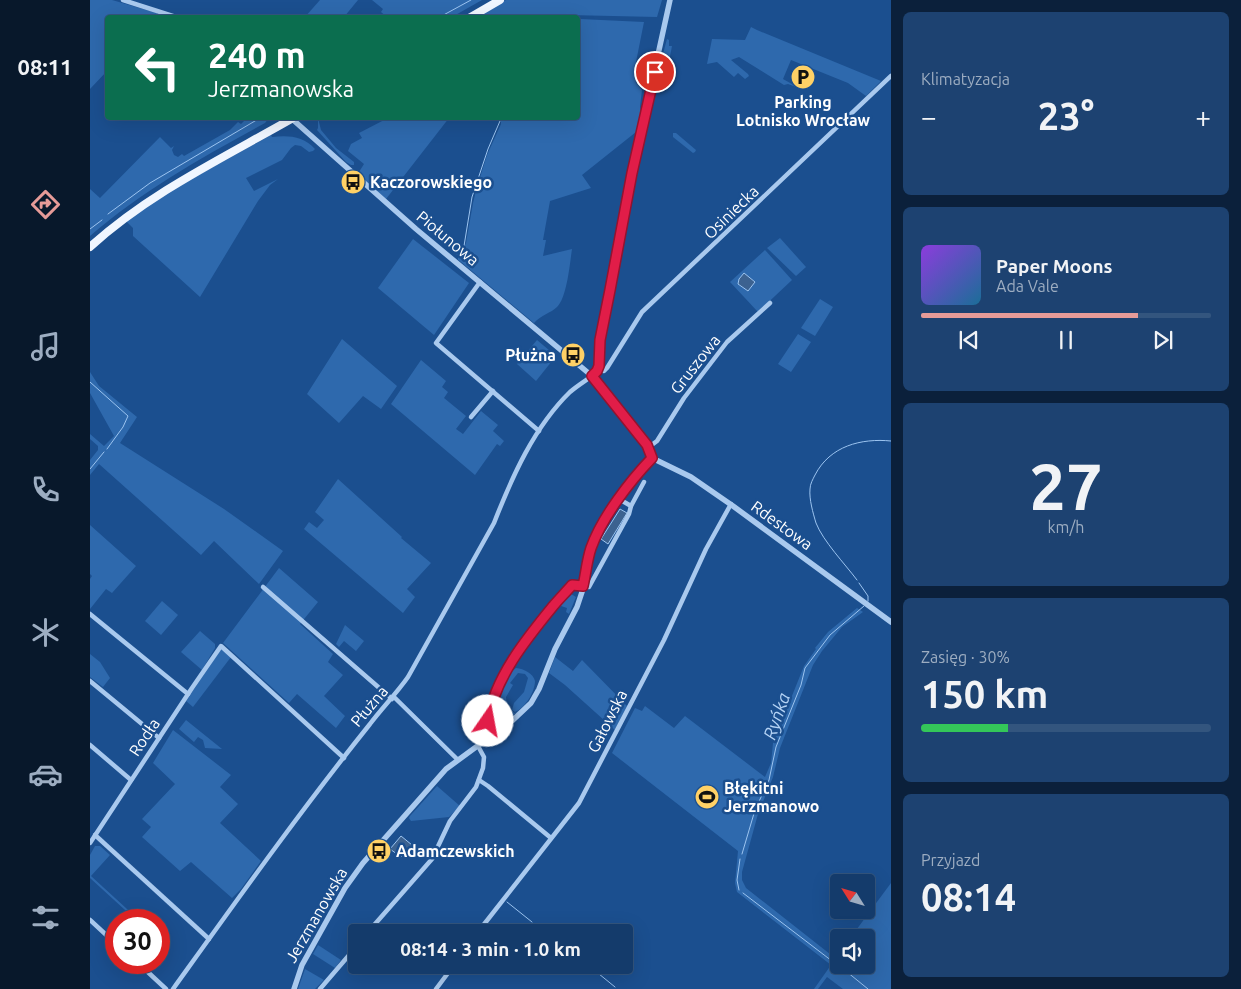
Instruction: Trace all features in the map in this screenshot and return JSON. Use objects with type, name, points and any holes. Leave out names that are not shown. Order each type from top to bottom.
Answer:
[{"type":"main road","points":[[474,15],[500,0]]},
{"type":"main road","points":[[90,248],[128,216],[163,191],[288,120]]},
{"type":"street","points":[[123,0],[170,15]]},
{"type":"street","points":[[652,458],[649,448],[592,376],[598,370],[600,340],[632,173],[670,0]]},
{"type":"street","name":"Osiniecka","points":[[598,370],[606,369],[642,312],[891,76]]},
{"type":"street","name":"Piołunowa","points":[[294,120],[382,200],[592,376]]},
{"type":"street","points":[[480,282],[436,343],[539,431]]},
{"type":"street","name":"Gruszowa","points":[[649,448],[657,441],[684,398],[727,342],[770,303]]},
{"type":"street","name":"Płużna","points":[[172,989],[263,864],[371,722],[393,698],[417,664],[494,523],[503,499],[539,431],[570,392],[592,376]]},
{"type":"street","points":[[471,417],[493,391]]},
{"type":"street","name":"Jerzmanowska","points":[[294,989],[302,965],[349,882],[430,785],[446,769],[521,714],[535,696],[555,649],[577,607],[594,542],[619,499],[652,458]]},
{"type":"street","name":"Rdestowa","points":[[652,458],[691,478],[731,504],[891,622]]},
{"type":"street","points":[[491,736],[488,730],[490,710],[501,680],[524,644],[572,585],[589,587],[629,514],[631,506],[644,482]]},
{"type":"street","points":[[619,499],[631,506]]},
{"type":"street","name":"Gałowska","points":[[484,924],[579,803],[664,640],[706,549],[731,504]]},
{"type":"street","points":[[263,587],[393,698],[458,760]]},
{"type":"street","points":[[90,614],[188,694]]},
{"type":"street","name":"Rodła","points":[[90,843],[158,738],[221,646],[344,758]]},
{"type":"street","points":[[90,681],[158,738]]},
{"type":"street","points":[[90,745],[131,780]]},
{"type":"street","points":[[375,924],[432,859],[450,821],[469,797],[479,780],[484,757],[478,746]]},
{"type":"street","points":[[479,780],[551,838]]},
{"type":"street","points":[[95,835],[209,939]]},
{"type":"street","points":[[90,920],[105,934]]},
{"type":"street","points":[[320,989],[348,956]]},
{"type":"street","points":[[150,974],[166,989]]},
{"type":"street","points":[[436,989],[447,974]]},
{"type":"shaded area","points":[[90,0],[112,0],[157,13],[158,15],[105,15],[105,73],[90,89]]},
{"type":"shaded area","points":[[320,0],[358,0],[346,15],[307,15]]},
{"type":"shaded area","points":[[372,0],[482,0],[456,15],[384,15],[381,12],[383,9]]},
{"type":"shaded area","points":[[506,0],[662,0],[657,17],[480,15]]},
{"type":"shaded area","points":[[580,19],[644,22],[634,72],[636,83],[642,90],[641,112],[636,132],[582,175],[591,188],[550,201],[543,240],[546,240],[543,256],[572,249],[568,280],[557,307],[534,323],[458,260],[458,255],[454,253],[460,247],[463,250],[466,243],[477,187],[487,155],[501,120],[580,120]]},
{"type":"shaded area","points":[[751,27],[881,81],[866,96],[848,83],[791,60],[783,79],[799,88],[788,84],[784,85],[739,57],[731,60],[748,74],[749,76],[745,79],[738,73],[734,77],[717,62],[707,64],[712,39],[745,40]]},
{"type":"shaded area","points":[[667,39],[669,40],[669,46],[672,46],[667,72],[658,82],[656,80]]},
{"type":"shaded area","points":[[245,120],[267,120],[153,189],[110,219],[90,236],[90,189],[100,198],[160,137],[171,148],[174,146],[172,150],[174,155],[178,157],[182,154],[184,156],[230,130],[238,122],[241,124]]},
{"type":"shaded area","points":[[318,120],[321,130],[336,148],[354,162],[354,165],[346,162],[317,130]]},
{"type":"shaded area","points":[[384,120],[447,120],[386,199],[359,175],[364,164],[348,151],[351,144],[362,138],[359,133]]},
{"type":"shaded area","points":[[673,133],[676,133],[696,150],[695,152],[693,153],[673,137]]},
{"type":"shaded area","points":[[271,135],[272,137],[290,136],[301,139],[315,149],[309,152],[301,146],[295,145],[282,160],[246,178],[254,191],[278,179],[270,185],[258,201],[200,297],[133,236],[133,228],[126,221],[175,188]]},
{"type":"shaded area","points":[[780,238],[806,267],[796,276],[767,248]]},
{"type":"shaded area","points":[[413,239],[469,283],[434,335],[378,288]]},
{"type":"shaded area","points":[[765,250],[792,280],[758,312],[730,282]]},
{"type":"shaded area","points":[[744,273],[755,282],[748,291],[738,284],[739,279]]},
{"type":"shaded area","points":[[820,299],[833,307],[815,336],[801,328]]},
{"type":"shaded area","points":[[798,334],[811,342],[791,372],[778,364]]},
{"type":"shaded area","points":[[342,339],[397,386],[381,409],[363,396],[339,423],[307,394]]},
{"type":"shaded area","points":[[537,340],[556,356],[536,381],[517,364]]},
{"type":"shaded area","points":[[421,360],[446,381],[442,387],[448,392],[444,398],[466,416],[456,429],[463,434],[481,411],[498,425],[493,431],[504,441],[500,446],[497,444],[475,475],[391,404]]},
{"type":"shaded area","points":[[90,372],[99,386],[137,417],[120,443],[224,509],[283,551],[259,584],[214,541],[201,555],[99,464],[90,475],[90,460],[98,450],[98,446],[90,439],[90,434],[104,446],[114,436],[90,393]]},
{"type":"shaded area","points":[[338,479],[401,538],[431,563],[407,589],[415,597],[403,613],[304,529],[309,522],[317,528],[324,520],[315,512]]},
{"type":"shaded area","points":[[620,509],[627,513],[608,544],[601,539]]},
{"type":"shaded area","points":[[90,525],[136,566],[112,593],[106,589],[90,609],[90,579],[92,576],[90,574]]},
{"type":"shaded area","points":[[279,568],[318,602],[300,624],[333,654],[328,662],[343,675],[324,696],[345,716],[336,728],[297,694],[289,703],[223,643]]},
{"type":"shaded area","points":[[571,594],[576,597],[569,614],[566,612],[567,608],[561,606],[557,609],[555,608]]},
{"type":"shaded area","points":[[162,601],[178,615],[161,635],[145,621]]},
{"type":"shaded area","points":[[857,608],[863,612],[842,627],[813,665],[780,748],[773,777],[758,814],[742,872],[742,880],[746,888],[830,954],[830,964],[737,892],[735,883],[738,851],[612,753],[635,708],[642,711],[645,706],[674,728],[685,716],[765,777],[771,763],[773,743],[804,666],[828,632]]},
{"type":"shaded area","points":[[345,625],[364,641],[356,651],[344,641],[339,647],[336,644]]},
{"type":"shaded area","points":[[200,631],[215,644],[215,648],[202,670],[181,652]]},
{"type":"shaded area","points":[[221,649],[231,657],[193,707],[186,701]]},
{"type":"shaded area","points":[[90,654],[100,662],[110,678],[103,687],[90,677]]},
{"type":"shaded area","points":[[555,657],[573,671],[582,660],[627,706],[615,730],[549,673]]},
{"type":"shaded area","points":[[516,668],[528,672],[535,681],[535,685],[529,699],[515,712],[512,710],[514,703],[524,692],[528,678],[525,674],[518,673],[510,683],[513,685],[506,697],[507,706],[504,706],[498,700],[504,682]]},
{"type":"shaded area","points":[[496,699],[503,707],[515,713],[520,710],[494,729],[493,721]]},
{"type":"shaded area","points":[[186,720],[222,749],[205,748],[203,740],[198,737],[194,742],[179,729]]},
{"type":"shaded area","points":[[173,730],[231,775],[220,787],[238,804],[220,823],[261,861],[241,889],[232,898],[191,862],[180,871],[142,837],[151,827],[142,819],[175,784],[153,763]]},
{"type":"shaded area","points":[[437,786],[460,806],[449,817],[411,821],[410,816]]},
{"type":"shaded area","points":[[401,836],[412,845],[401,857],[390,849]]},
{"type":"shaded area","points":[[95,846],[100,846],[110,855],[91,876],[127,909],[124,909],[90,878],[90,855]]},
{"type":"shaded area","points":[[891,883],[891,989],[843,989],[827,977],[818,989],[814,989],[830,966],[830,974],[875,974],[875,929],[857,929],[864,919],[875,919],[875,905]]},
{"type":"shaded area","points":[[318,945],[341,960],[335,968],[313,954]]},
{"type":"shaded area","points":[[305,969],[324,980],[315,989],[298,989]]},
{"type":"waterway","points":[[444,15],[471,0]]},
{"type":"waterway","points":[[108,214],[150,183],[257,120]]},
{"type":"waterway","points":[[462,248],[464,246],[472,197],[500,120]]},
{"type":"waterway","points":[[90,229],[102,220]]},
{"type":"waterway","points":[[90,382],[128,416],[123,427],[107,449]]},
{"type":"waterway","name":"Ryńka","points":[[857,580],[819,530],[812,506],[810,485],[821,465],[829,457],[847,446],[869,441],[891,441]]},
{"type":"waterway","points":[[90,469],[104,452]]},
{"type":"waterway","name":"Ryńka","points":[[859,583],[868,596],[868,601]]},
{"type":"waterway","name":"Ryńka","points":[[742,854],[755,810],[769,780],[776,747],[801,685],[805,668],[830,635],[864,606]]},
{"type":"waterway","name":"Ryńka","points":[[739,890],[737,880],[740,859]]},
{"type":"waterway","name":"Ryńka","points":[[743,893],[830,959]]},
{"type":"waterway","points":[[507,902],[532,922]]},
{"type":"waterway","points":[[599,974],[615,987]]},
{"type":"waterway","name":"Ryńka","points":[[850,974],[868,989]]},
{"type":"place","name":"Parking Lotnisko Wrocław","points":[[803,77]]},
{"type":"place","name":"Kaczorowskiego","points":[[353,182]]},
{"type":"place","name":"Płużna","points":[[573,355]]},
{"type":"place","name":"Błękitni Jerzmanowo","points":[[707,797]]},
{"type":"place","name":"Adamczewskich","points":[[379,851]]},
{"type":"route","points":[[488,721],[493,699],[501,680],[524,644],[555,604],[572,585],[583,586],[596,537],[631,482],[652,458],[647,445],[592,376],[599,366],[600,340],[632,173],[655,72]]}]
